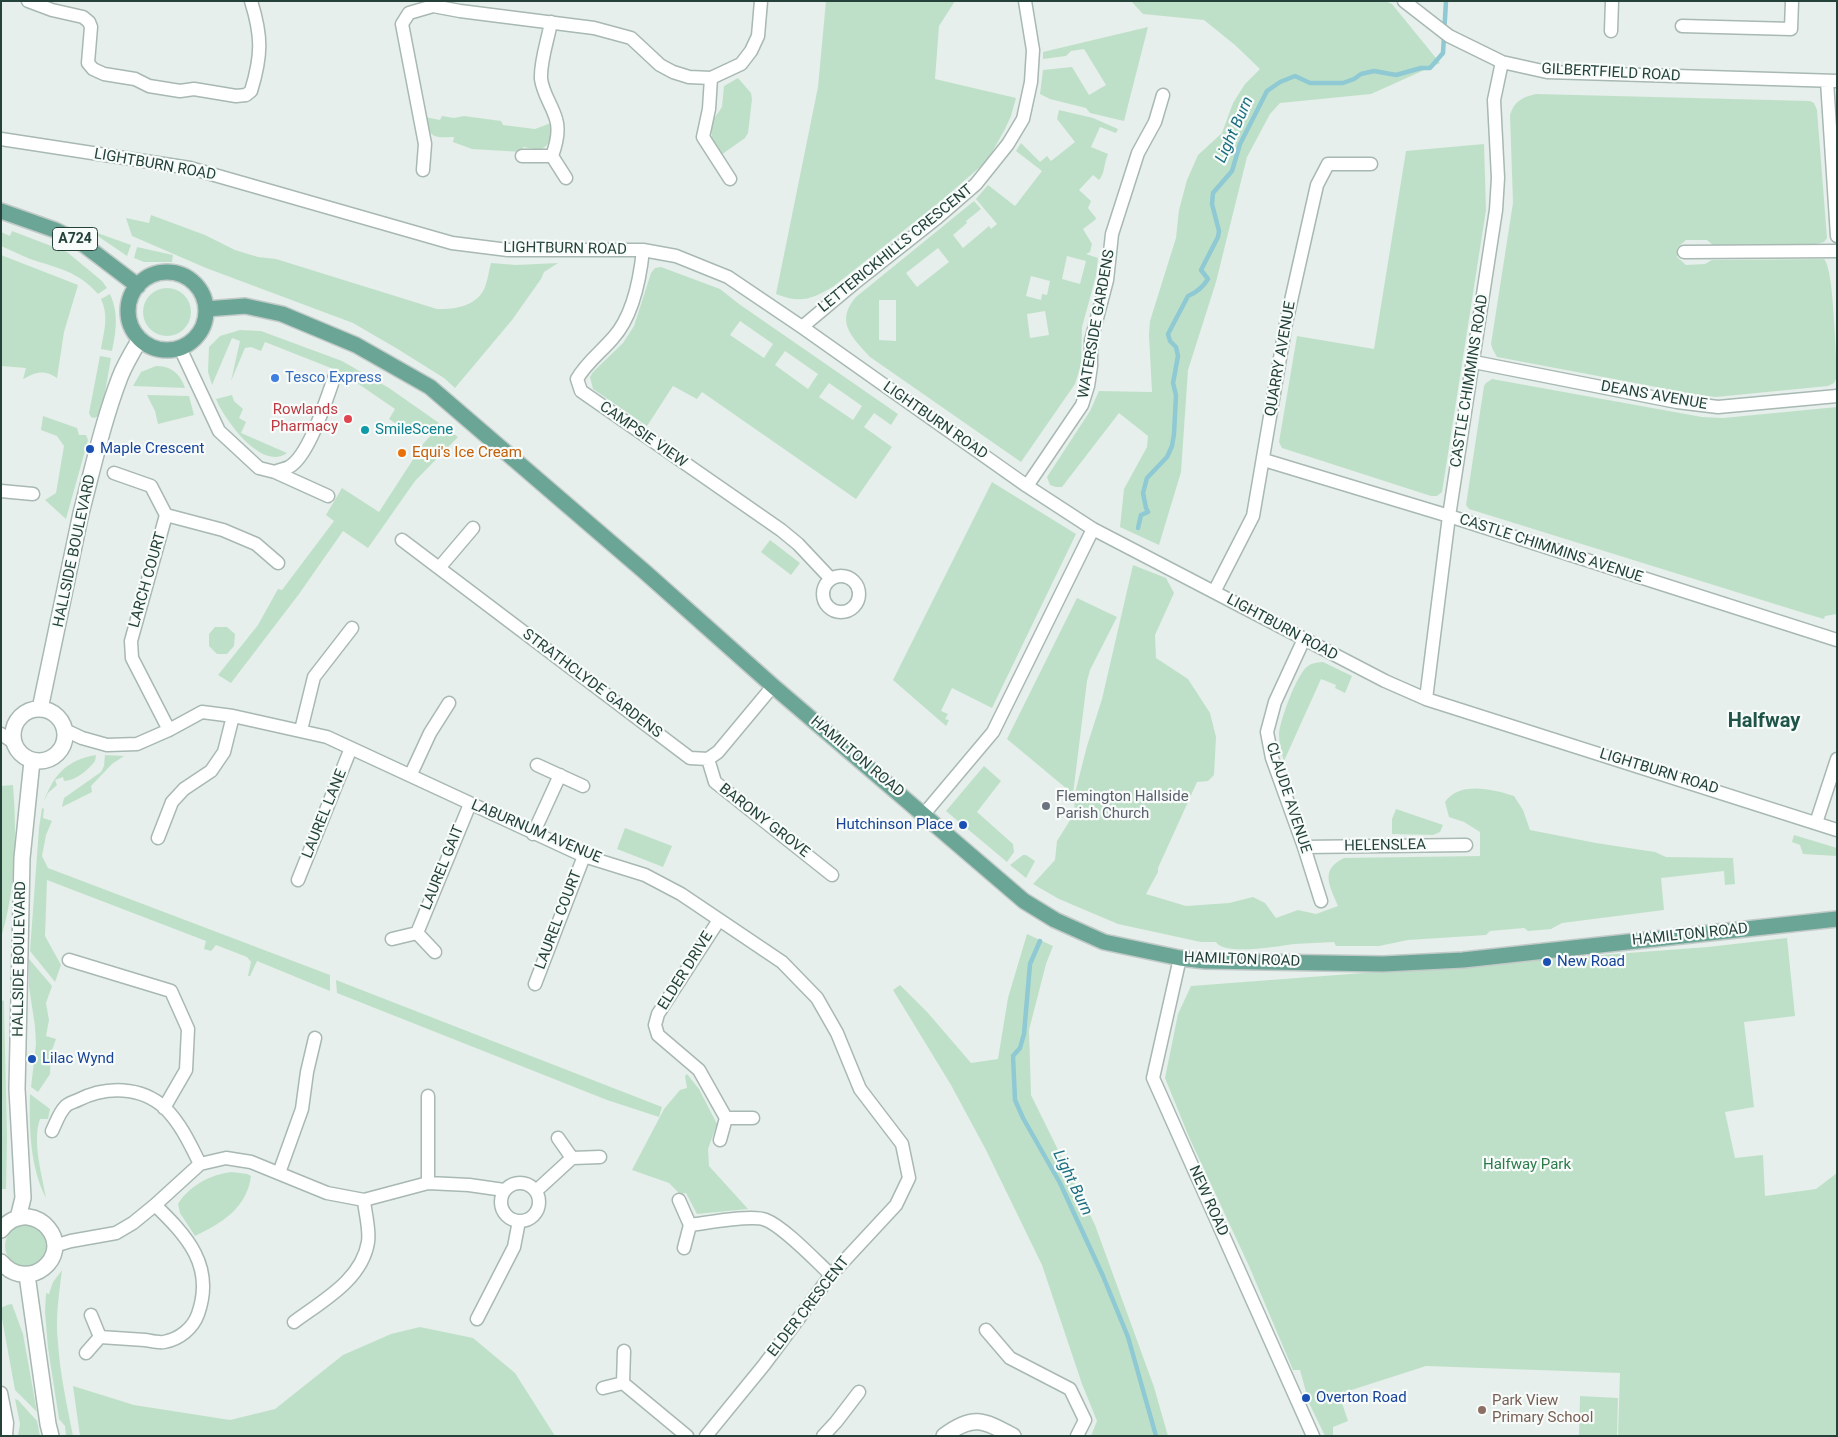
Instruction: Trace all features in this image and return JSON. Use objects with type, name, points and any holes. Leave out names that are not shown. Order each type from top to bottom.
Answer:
[{"type":"main road","name":"A724","points":[[1,211],[55,230],[83,244],[138,286]]},
{"type":"main road","points":[[165,272],[181,274],[194,284],[203,295],[206,309],[205,322],[192,342],[180,348],[169,350],[156,348],[140,339],[130,323],[128,309],[130,298],[138,286],[151,277],[165,272]]},
{"type":"main road","name":"HAMILTON ROAD","points":[[206,309],[245,306],[282,314],[356,345],[430,387],[996,878],[1024,901],[1055,920],[1104,942],[1180,958],[1204,961],[1383,964],[1463,960],[1837,919]]},
{"type":"street","points":[[28,1],[52,10],[83,17],[89,22],[91,27],[88,63],[93,69],[104,74],[135,79],[149,86],[180,91],[194,89],[236,96],[246,95],[251,91],[261,50],[257,20],[251,1]]},
{"type":"street","points":[[423,170],[425,144],[402,24],[409,13],[433,6],[594,28],[630,38],[660,65],[673,72],[689,77],[711,78],[742,64],[751,51],[758,36],[761,1]]},
{"type":"street","name":"LETTERICKHILLS CRESCENT","points":[[802,327],[976,184],[1008,144],[1023,118],[1031,82],[1032,50],[1025,1]]},
{"type":"street","name":"GILBERTFIELD ROAD","points":[[1404,1],[1448,36],[1502,62],[1547,72],[1832,81]]},
{"type":"street","points":[[1611,30],[1612,1]]},
{"type":"street","points":[[1682,26],[1792,29],[1792,1]]},
{"type":"street","points":[[551,22],[541,79],[546,98],[556,120],[556,142],[552,156],[566,178]]},
{"type":"street","name":"CASTLE CHIMMINS ROAD","points":[[1426,699],[1449,516],[1496,210],[1498,178],[1494,100],[1502,62]]},
{"type":"street","points":[[711,78],[709,110],[703,137],[730,179]]},
{"type":"street","points":[[1832,81],[1837,236]]},
{"type":"street","name":"WATERSIDE GARDENS","points":[[1028,486],[1082,405],[1091,366],[1091,341],[1107,280],[1112,234],[1138,153],[1155,122],[1163,95]]},
{"type":"street","name":"LIGHTBURN ROAD","points":[[1,139],[190,168],[452,242],[508,250],[643,250],[676,256],[728,277],[1028,486],[1093,529],[1385,681],[1426,699],[1837,830]]},
{"type":"street","points":[[522,156],[552,156]]},
{"type":"street","name":"QUARRY AVENUE","points":[[1214,592],[1253,516],[1286,323],[1317,185],[1328,164],[1371,164]]},
{"type":"street","name":"CAMPSIE VIEW","points":[[643,250],[640,273],[629,311],[615,337],[582,369],[577,379],[581,391],[781,530],[798,544],[831,579]]},
{"type":"street","points":[[1684,252],[1837,251]]},
{"type":"street","name":"HALLSIDE BOULEVARD","points":[[40,709],[87,491],[106,420],[121,375],[140,339]]},
{"type":"street","points":[[180,348],[218,431],[259,468],[274,472],[328,496]]},
{"type":"street","name":"DEANS AVENUE","points":[[1474,362],[1677,402],[1718,407],[1837,396]]},
{"type":"street","points":[[274,472],[290,467],[301,455],[308,444],[334,378]]},
{"type":"street","name":"CASTLE CHIMMINS AVENUE","points":[[1264,460],[1449,516],[1837,640]]},
{"type":"street","points":[[114,473],[151,486],[166,515]]},
{"type":"street","points":[[1,491],[33,494]]},
{"type":"street","name":"LARCH COURT","points":[[169,730],[132,658],[131,641],[166,515],[223,530],[256,544],[278,563]]},
{"type":"street","points":[[440,568],[473,528]]},
{"type":"street","points":[[924,814],[993,732],[1093,529]]},
{"type":"street","name":"STRATHCLYDE GARDENS","points":[[402,540],[690,758],[708,759]]},
{"type":"street","points":[[301,730],[314,677],[352,628]]},
{"type":"street","name":"CLAUDE AVENUE","points":[[1304,640],[1275,702],[1267,732],[1272,758],[1321,901]]},
{"type":"street","points":[[708,759],[718,752],[774,686]]},
{"type":"street","points":[[411,774],[430,733],[449,703]]},
{"type":"street","points":[[40,709],[55,714],[62,724],[64,730],[63,745],[56,755],[46,760],[32,760],[23,756],[7,738],[21,716],[31,710],[40,709]]},
{"type":"street","name":"LABURNUM AVENUE","points":[[64,730],[82,738],[107,744],[137,744],[169,730],[202,712],[233,716],[327,736],[411,774],[533,834],[584,856],[645,875],[681,894],[782,962],[817,998],[837,1033],[860,1089],[902,1144],[909,1178]]},
{"type":"street","points":[[158,838],[172,802],[184,789],[211,771],[224,752],[233,716]]},
{"type":"street","name":"LAUREL LANE","points":[[298,880],[351,748]]},
{"type":"street","name":"BARONY GROVE","points":[[708,759],[714,782],[832,875]]},
{"type":"street","points":[[1816,823],[1837,759]]},
{"type":"street","name":"HALLSIDE BOULEVARD","points":[[18,1218],[23,1198],[18,1089],[22,858],[32,760]]},
{"type":"street","points":[[537,764],[584,786]]},
{"type":"street","points":[[533,834],[560,775]]},
{"type":"street","name":"LAUREL GAIT","points":[[417,933],[470,804]]},
{"type":"street","name":"HELENSLEA","points":[[1304,847],[1466,845]]},
{"type":"street","name":"LAUREL COURT","points":[[535,984],[584,856]]},
{"type":"street","name":"ELDER DRIVE","points":[[719,920],[658,1014],[655,1025],[658,1035],[699,1070],[726,1118]]},
{"type":"street","points":[[392,939],[417,933],[435,952]]},
{"type":"street","name":"NEW ROAD","points":[[1180,958],[1153,1078],[1313,1436]]},
{"type":"street","points":[[69,960],[171,991],[188,1028],[186,1070],[164,1108]]},
{"type":"street","points":[[279,1173],[302,1108],[307,1072],[315,1038]]},
{"type":"street","points":[[52,1131],[66,1106],[84,1097],[109,1090],[129,1091],[146,1095],[164,1108],[183,1132],[200,1164]]},
{"type":"street","points":[[428,1096],[428,1183]]},
{"type":"street","points":[[720,1140],[726,1118],[753,1118]]},
{"type":"street","points":[[558,1138],[572,1158]]},
{"type":"street","points":[[536,1191],[572,1158],[600,1157]]},
{"type":"street","points":[[54,1246],[71,1240],[116,1233],[133,1223],[155,1205],[200,1164],[226,1158],[252,1162],[327,1194],[364,1200],[428,1183],[469,1185],[504,1190]]},
{"type":"street","name":"ELDER CRESCENT","points":[[706,1436],[764,1365],[831,1275],[896,1205],[909,1178]]},
{"type":"street","points":[[516,1183],[524,1183],[531,1186],[539,1198],[539,1206],[536,1213],[530,1218],[519,1221],[509,1217],[501,1205],[501,1197],[504,1190],[516,1183]]},
{"type":"street","points":[[294,1322],[339,1289],[360,1265],[368,1241],[364,1200]]},
{"type":"street","points":[[679,1200],[690,1225],[684,1248]]},
{"type":"street","points":[[100,1337],[164,1342],[181,1336],[194,1323],[203,1300],[203,1273],[192,1248],[176,1225],[155,1205]]},
{"type":"street","points":[[1,1230],[18,1218],[36,1219],[50,1231],[54,1246],[52,1257],[48,1264],[35,1274],[17,1274],[8,1270],[1,1262]]},
{"type":"street","points":[[690,1225],[750,1218],[766,1219],[786,1233],[831,1275]]},
{"type":"street","points":[[477,1320],[514,1247],[519,1221]]},
{"type":"street","points":[[27,1275],[51,1436]]},
{"type":"street","points":[[91,1316],[100,1337]]},
{"type":"street","points":[[986,1330],[1010,1358],[1070,1390],[1085,1420],[1077,1436]]},
{"type":"street","points":[[86,1353],[100,1337]]},
{"type":"street","points":[[623,1383],[624,1351]]},
{"type":"street","points":[[603,1388],[623,1383]]},
{"type":"street","points":[[623,1383],[687,1436]]},
{"type":"street","points":[[1,1392],[7,1423],[6,1436]]},
{"type":"street","points":[[823,1436],[859,1392]]},
{"type":"street","points":[[944,1436],[959,1425],[976,1420],[990,1424],[1013,1436]]},
{"type":"green space","points":[[826,1],[955,1],[939,26],[935,79],[1016,98],[1005,129],[990,156],[980,167],[942,200],[834,286],[813,297],[792,299],[776,294],[818,87]]},
{"type":"green space","points":[[1131,1],[1385,1],[1392,4],[1440,63],[1371,94],[1280,103],[1270,114],[1247,157],[1216,282],[1188,370],[1181,472],[1159,545],[1120,527],[1124,489],[1147,447],[1148,436],[1119,413],[1062,487],[1050,485],[1047,477],[1090,411],[1099,391],[1152,392],[1150,321],[1176,238],[1179,210],[1187,180],[1198,155],[1222,133],[1233,103],[1245,84],[1260,69],[1235,45],[1204,20],[1143,14]]},
{"type":"green space","points":[[1148,27],[1124,121],[1090,113],[1086,108],[1050,99],[1040,94],[1043,70],[1072,67],[1089,95],[1106,85],[1084,49],[1071,51],[1066,56],[1043,59],[1043,52]]},
{"type":"green space","points":[[738,78],[751,93],[748,133],[745,138],[721,155],[712,139],[711,123],[722,107],[724,86]]},
{"type":"green space","points":[[1536,94],[1810,101],[1814,103],[1817,110],[1827,238],[1824,242],[1816,244],[1713,245],[1707,240],[1686,240],[1677,248],[1677,257],[1686,265],[1705,264],[1712,260],[1824,259],[1830,278],[1834,310],[1837,377],[1834,383],[1828,386],[1716,397],[1497,357],[1491,344],[1513,203],[1510,115],[1514,106],[1520,100]]},
{"type":"green space","points":[[1059,110],[1093,118],[1118,129],[1116,133],[1100,127],[1091,147],[1108,154],[1102,175],[1099,180],[1093,175],[1079,190],[1091,201],[1088,208],[1096,218],[1083,229],[1092,244],[1090,252],[1086,254],[1098,258],[1096,276],[1082,327],[1081,365],[1075,384],[1021,462],[870,357],[852,336],[846,322],[850,306],[856,297],[974,201],[981,209],[953,235],[963,248],[989,226],[991,229],[997,224],[976,199],[988,185],[1015,206],[1042,171],[1016,151],[1021,143],[1040,162],[1047,156],[1051,161],[1075,142],[1057,119]],"holes":[[[938,248],[949,262],[917,287],[906,273]],[[1067,256],[1086,261],[1080,284],[1062,279]],[[1031,276],[1050,281],[1047,295],[1042,294],[1041,300],[1026,296]],[[879,300],[896,300],[896,341],[879,340]],[[1045,311],[1049,335],[1030,338],[1027,314]]]},
{"type":"green space","points":[[442,116],[454,118],[464,116],[501,121],[503,125],[535,129],[551,123],[550,139],[547,145],[540,150],[523,147],[522,152],[472,149],[453,142],[454,137],[437,137],[431,133],[425,117],[440,120]]},
{"type":"green space","points":[[1484,144],[1486,210],[1442,492],[1437,496],[1431,496],[1282,448],[1279,442],[1297,336],[1374,349],[1406,151]]},
{"type":"green space","points":[[151,215],[205,235],[235,250],[258,257],[276,259],[437,309],[452,309],[466,305],[477,298],[485,287],[491,263],[516,265],[558,263],[544,272],[512,320],[455,388],[444,378],[353,323],[206,268],[132,236],[126,218],[149,223]]},
{"type":"green space","points":[[89,230],[131,245],[127,256]]},
{"type":"green space","points":[[12,231],[67,252],[102,281],[107,288],[98,294],[75,275],[30,259],[1,246],[1,232],[10,236]]},
{"type":"green space","points":[[137,247],[173,255],[172,262],[144,262],[134,258]]},
{"type":"green space","points":[[1,255],[78,285],[64,332],[57,378],[48,373],[40,372],[23,379],[26,368],[1,366]]},
{"type":"green space","points":[[661,267],[720,289],[898,414],[891,425],[874,413],[864,427],[892,447],[856,499],[702,392],[697,399],[673,386],[647,426],[593,389],[590,377],[623,343],[634,326],[651,273],[655,268]],"holes":[[[740,321],[773,344],[764,358],[730,335]],[[785,351],[818,374],[808,389],[775,365]],[[829,383],[862,406],[853,420],[819,397]]]},
{"type":"green space","points":[[162,288],[172,288],[184,295],[191,307],[191,317],[184,329],[172,336],[162,336],[154,332],[147,325],[143,317],[143,307],[147,299],[154,292]]},
{"type":"green space","points":[[110,294],[116,316],[112,351],[101,349],[105,311],[101,299]]},
{"type":"green space","points":[[240,330],[261,331],[342,361],[389,388],[439,423],[436,431],[443,426],[458,437],[415,481],[368,548],[343,531],[299,594],[231,683],[218,675],[258,625],[278,589],[282,590],[334,521],[326,515],[342,488],[379,512],[423,444],[435,431],[417,423],[409,432],[389,419],[395,409],[341,372],[265,342],[261,351],[251,347],[245,348],[231,381],[240,341],[232,338],[212,385],[208,372],[209,347],[220,336]]},
{"type":"green space","points":[[100,356],[111,358],[101,415],[94,418],[89,413]]},
{"type":"green space","points":[[156,366],[166,367],[178,374],[185,388],[133,386],[141,372]]},
{"type":"green space","points":[[1492,379],[1702,417],[1723,418],[1837,407],[1837,614],[1825,616],[1824,619],[1469,509],[1466,505],[1484,386]]},
{"type":"green space","points":[[147,395],[189,396],[194,415],[158,424],[155,411]]},
{"type":"green space","points":[[232,395],[234,401],[243,409],[239,418],[246,422],[241,433],[287,453],[277,457],[266,455],[245,441],[227,419],[216,399]]},
{"type":"green space","points":[[43,416],[77,428],[79,435],[86,435],[88,440],[66,519],[45,500],[56,493],[64,446],[57,436],[41,430]]},
{"type":"green space","points":[[992,482],[1076,534],[992,708],[952,688],[941,711],[948,714],[945,719],[949,720],[946,726],[893,680]]},
{"type":"green space","points":[[770,540],[800,563],[791,575],[761,552]]},
{"type":"green space","points":[[1133,565],[1166,578],[1174,593],[1155,635],[1156,658],[1188,679],[1210,713],[1216,737],[1214,775],[1208,781],[1197,782],[1158,868],[1158,872],[1146,894],[1186,906],[1229,903],[1253,897],[1265,903],[1276,918],[1298,910],[1316,914],[1338,906],[1330,885],[1329,873],[1336,863],[1344,858],[1480,856],[1480,832],[1464,822],[1449,817],[1445,802],[1451,795],[1467,789],[1487,789],[1514,796],[1523,810],[1530,830],[1655,852],[1666,857],[1733,858],[1735,884],[1725,885],[1724,871],[1661,878],[1664,910],[1562,923],[1551,929],[1528,931],[1524,928],[1490,931],[1486,935],[1408,940],[1379,946],[1336,946],[1334,942],[1265,948],[1230,948],[1221,946],[1216,942],[1201,942],[1118,924],[1059,899],[1033,884],[1055,860],[1057,841],[1074,814],[1075,793],[1102,699]]},
{"type":"green space","points":[[1077,598],[1117,617],[1090,670],[1087,681],[1073,794],[1007,739]]},
{"type":"green space","points":[[215,627],[227,627],[235,634],[234,646],[227,654],[217,654],[209,646],[209,634]]},
{"type":"green space","points":[[1323,662],[1352,676],[1345,693],[1335,688],[1336,685],[1321,679],[1284,761],[1280,748],[1279,734],[1282,718],[1290,697],[1304,670],[1311,664]]},
{"type":"green space","points":[[96,755],[95,761],[78,777],[64,781],[63,777],[55,780],[57,785],[48,793],[44,801],[52,783],[63,770],[77,760]]},
{"type":"green space","points":[[105,755],[124,756],[112,764],[91,786],[92,792],[62,807],[64,798],[101,772],[104,766]]},
{"type":"green space","points":[[984,766],[1001,781],[977,812],[1013,844],[1014,852],[1007,862],[946,811]]},
{"type":"green space","points":[[13,785],[14,862],[10,901],[1,938],[1,786]]},
{"type":"green space","points":[[42,808],[44,809],[43,818],[52,821],[46,835],[42,856],[48,868],[330,975],[330,991],[257,961],[250,976],[248,976],[251,962],[247,957],[216,945],[211,951],[204,949],[206,941],[47,880],[45,936],[61,965],[55,982],[30,951]]},
{"type":"green space","points":[[1396,809],[1443,825],[1440,832],[1433,835],[1392,834],[1392,819]]},
{"type":"green space","points":[[625,828],[672,846],[663,867],[617,849]]},
{"type":"green space","points":[[1794,835],[1837,848],[1837,856],[1803,854],[1800,845],[1792,842]]},
{"type":"green space","points":[[1023,855],[1035,861],[1026,878],[1010,865]]},
{"type":"green space","points":[[1027,934],[1053,946],[1046,964],[1029,1030],[1031,1095],[1095,1225],[1154,1387],[1168,1436],[1091,1436],[1097,1421],[1082,1384],[1042,1265],[986,1150],[951,1085],[893,990],[900,985],[928,1013],[971,1063],[998,1059],[1008,998]]},
{"type":"green space","name":"Halfway Park","points":[[1787,938],[1795,1016],[1744,1022],[1754,1107],[1725,1112],[1735,1158],[1763,1155],[1765,1196],[1816,1189],[1837,1173],[1837,1436],[1618,1436],[1620,1373],[1426,1366],[1339,1394],[1348,1421],[1333,1427],[1333,1436],[1325,1436],[1309,1403],[1300,1370],[1293,1370],[1249,1266],[1189,1137],[1165,1078],[1178,1014],[1191,986],[1708,947]]},
{"type":"green space","points":[[29,959],[52,986],[46,1003],[49,1020],[46,1036],[56,1039],[51,1053],[50,1074],[38,1092],[31,1087],[36,1044],[29,987]]},
{"type":"green space","points":[[336,980],[662,1107],[659,1117],[607,1100],[337,993]]},
{"type":"green space","points":[[1,1000],[4,1001],[7,1137],[6,1189],[1,1189]]},
{"type":"green space","points":[[687,1074],[699,1089],[717,1124],[708,1149],[709,1166],[748,1209],[697,1214],[686,1193],[680,1194],[669,1183],[632,1170],[664,1109],[680,1090],[687,1088],[685,1076]]},
{"type":"green space","points":[[30,1094],[50,1109],[48,1119],[40,1119],[37,1138],[46,1198],[37,1173],[32,1147]]},
{"type":"green space","points":[[232,1172],[251,1176],[249,1187],[239,1206],[224,1220],[195,1236],[180,1213],[178,1204],[194,1186],[216,1175]]},
{"type":"green space","points":[[30,1225],[38,1228],[44,1234],[47,1246],[44,1258],[38,1264],[22,1267],[14,1264],[8,1258],[5,1242],[8,1234],[14,1228]]},
{"type":"green space","points":[[62,1270],[57,1334],[62,1378],[73,1436],[66,1436],[65,1426],[59,1419],[48,1348],[45,1312],[46,1293],[49,1294],[53,1282]]},
{"type":"green space","points":[[12,1304],[23,1334],[37,1412],[15,1390],[1,1313],[1,1308]]},
{"type":"green space","points":[[420,1327],[473,1338],[515,1373],[555,1436],[80,1436],[73,1386],[134,1405],[230,1420],[275,1409],[343,1355],[391,1334]]},
{"type":"green space","points":[[1580,1396],[1618,1398],[1617,1436],[1579,1436]]},
{"type":"green space","points":[[15,1399],[37,1421],[40,1436],[18,1436],[20,1424]]},
{"type":"waterway","name":"Light Burn","points":[[1138,528],[1141,515],[1148,512],[1143,493],[1147,478],[1167,457],[1172,446],[1174,434],[1176,395],[1173,383],[1178,356],[1176,347],[1170,341],[1168,334],[1188,296],[1200,289],[1208,279],[1201,270],[1218,237],[1219,231],[1212,204],[1213,193],[1232,171],[1240,144],[1267,91],[1280,82],[1295,76],[1310,83],[1343,83],[1361,74],[1374,71],[1396,75],[1421,68],[1430,68],[1443,53],[1446,1]]},
{"type":"waterway","name":"Light Burn","points":[[1040,941],[1030,964],[1024,1034],[1020,1048],[1013,1056],[1015,1100],[1023,1118],[1060,1183],[1103,1276],[1128,1337],[1156,1436]]},
{"type":"place","name":"Tesco Express","points":[[275,378]]},
{"type":"place","name":"Rowlands Pharmacy","points":[[348,419]]},
{"type":"place","name":"SmileScene","points":[[365,430]]},
{"type":"place","name":"Maple Crescent","points":[[90,449]]},
{"type":"place","name":"Equi's Ice Cream","points":[[402,453]]},
{"type":"place","name":"Flemington Hallside Parish Church","points":[[1046,806]]},
{"type":"place","name":"Hutchinson Place","points":[[963,825]]},
{"type":"place","name":"New Road","points":[[1547,962]]},
{"type":"place","name":"Lilac Wynd","points":[[32,1059]]},
{"type":"place","name":"Overton Road","points":[[1306,1398]]},
{"type":"place","name":"Park View Primary School","points":[[1482,1410]]},
{"type":"district","name":"Halfway","points":[[1764,722]]}]
